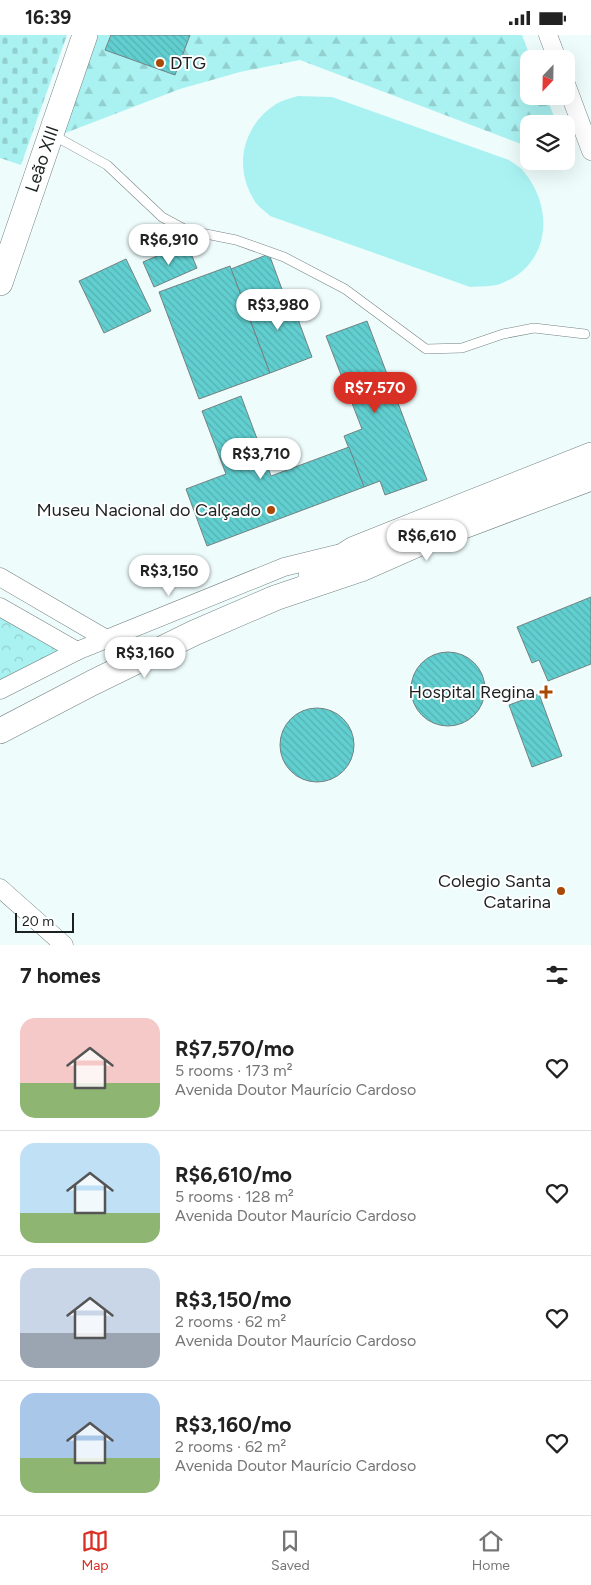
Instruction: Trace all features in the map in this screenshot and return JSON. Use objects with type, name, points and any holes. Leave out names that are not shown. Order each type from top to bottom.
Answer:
[{"type":"main road","name":"Leão XIII","points":[[0,283],[84,35]]},
{"type":"main road","points":[[275,598],[354,549],[469,513],[563,477],[591,455]]},
{"type":"main road","points":[[563,477],[591,478]]},
{"type":"main road","points":[[0,731],[194,633],[275,598],[361,569],[469,513]]},
{"type":"street","points":[[548,35],[554,50]]},
{"type":"street","points":[[574,105],[591,151]]},
{"type":"street","points":[[0,690],[77,651],[284,567],[354,549]]},
{"type":"street","points":[[0,577],[108,639]]},
{"type":"street","points":[[0,607],[77,651]]},
{"type":"street","points":[[0,888],[64,945]]},
{"type":"lane","points":[[51,133],[107,165],[162,217],[186,230],[236,241],[284,257],[345,289],[426,349],[462,348],[503,334],[534,328],[585,334]]},
{"type":"green space","points":[[0,35],[67,35],[21,165],[0,158]]},
{"type":"green space","points":[[97,35],[522,35],[528,50],[520,50],[520,105],[550,105],[553,115],[520,115],[520,144],[300,60],[240,72],[180,89],[60,135]]},
{"type":"green space","points":[[298,96],[332,97],[509,160],[520,168],[520,170],[523,170],[534,187],[540,203],[543,219],[542,235],[538,250],[529,264],[517,276],[500,284],[470,287],[270,216],[255,202],[244,174],[243,160],[249,135],[256,123],[276,104]]},
{"type":"green space","points":[[0,613],[66,651],[0,687]]},
{"type":"building","name":"DTG","points":[[111,35],[190,35],[175,75],[105,50]]},
{"type":"building","points":[[176,248],[179,254],[189,249],[197,268],[154,287],[143,262]]},
{"type":"building","points":[[269,254],[283,292],[245,306],[231,269]]},
{"type":"building","points":[[126,259],[151,311],[104,333],[79,281]]},
{"type":"building","points":[[230,266],[270,373],[199,399],[159,292]]},
{"type":"building","points":[[287,290],[312,357],[270,373],[245,306]]},
{"type":"building","points":[[367,321],[427,480],[385,495],[380,481],[364,487],[344,436],[362,429],[326,336]]},
{"type":"building","points":[[241,396],[271,476],[349,447],[364,487],[207,546],[186,489],[226,474],[202,411]]},
{"type":"building","points":[[591,597],[591,664],[548,681],[539,660],[532,663],[517,627]]},
{"type":"building","points":[[448,652],[469,658],[479,668],[485,689],[479,710],[469,720],[448,726],[427,720],[417,710],[411,689],[417,668],[427,658]]},
{"type":"building","points":[[539,694],[562,756],[532,767],[509,705]]},
{"type":"building","points":[[317,708],[338,714],[348,724],[354,745],[348,766],[338,776],[317,782],[296,776],[286,766],[280,745],[286,724],[296,714]]},
{"type":"place","name":"DTG","points":[[160,63]]},
{"type":"place","name":"Museu Nacional do Calçado","points":[[271,510]]},
{"type":"place","name":"Hospital Regina","points":[[546,692]]},
{"type":"place","name":"Colegio Santa Catarina","points":[[561,891]]}]
